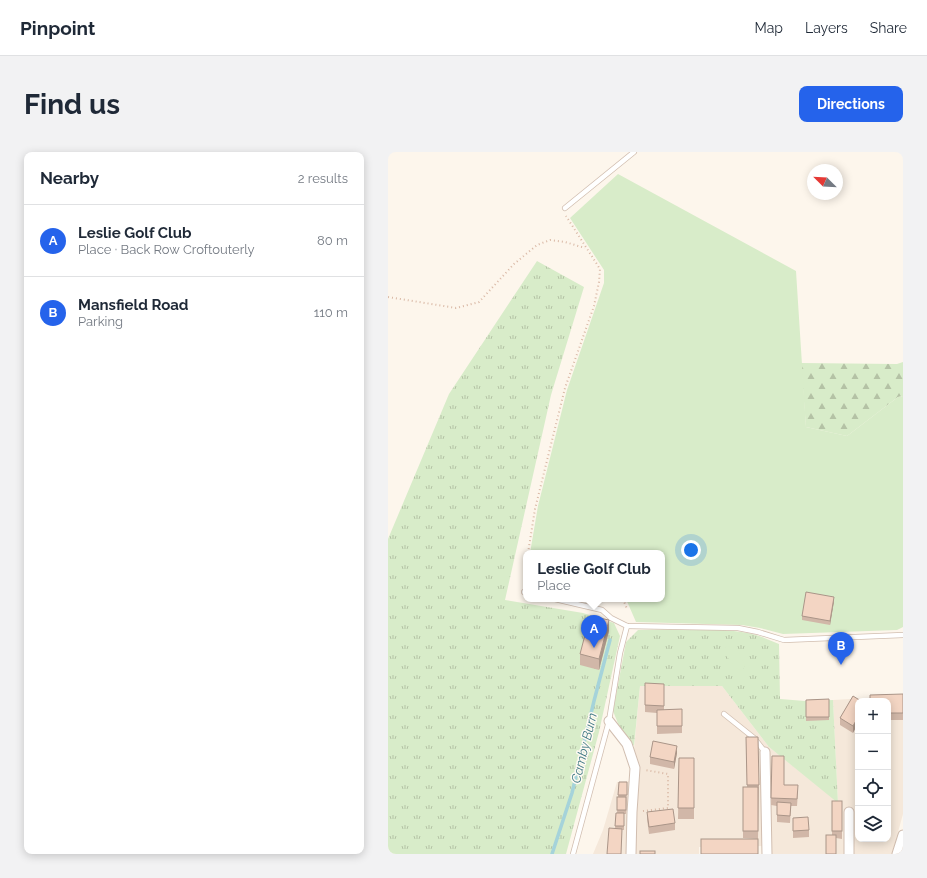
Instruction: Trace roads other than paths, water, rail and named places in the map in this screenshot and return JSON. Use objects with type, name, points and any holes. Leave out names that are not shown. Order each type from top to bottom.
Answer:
[{"type":"street","points":[[609,721],[627,744],[634,768],[631,854]]},
{"type":"street","points":[[765,752],[767,854]]},
{"type":"street","points":[[849,812],[849,854]]},
{"type":"street","points":[[897,854],[903,835]]},
{"type":"lane","points":[[565,208],[634,152]]},
{"type":"lane","points":[[568,602],[602,610],[611,618],[627,626],[738,628],[784,640],[903,635]]},
{"type":"lane","points":[[573,854],[609,721],[620,653],[627,626]]},
{"type":"lane","points":[[724,714],[754,738],[765,752]]},
{"type":"waterway","name":"Camby Burn","points":[[552,854],[572,793],[610,640]]},
{"type":"place","name":"Leslie Golf Club","points":[[594,648]]},
{"type":"place","name":"Mansfield Road","points":[[841,665]]}]
